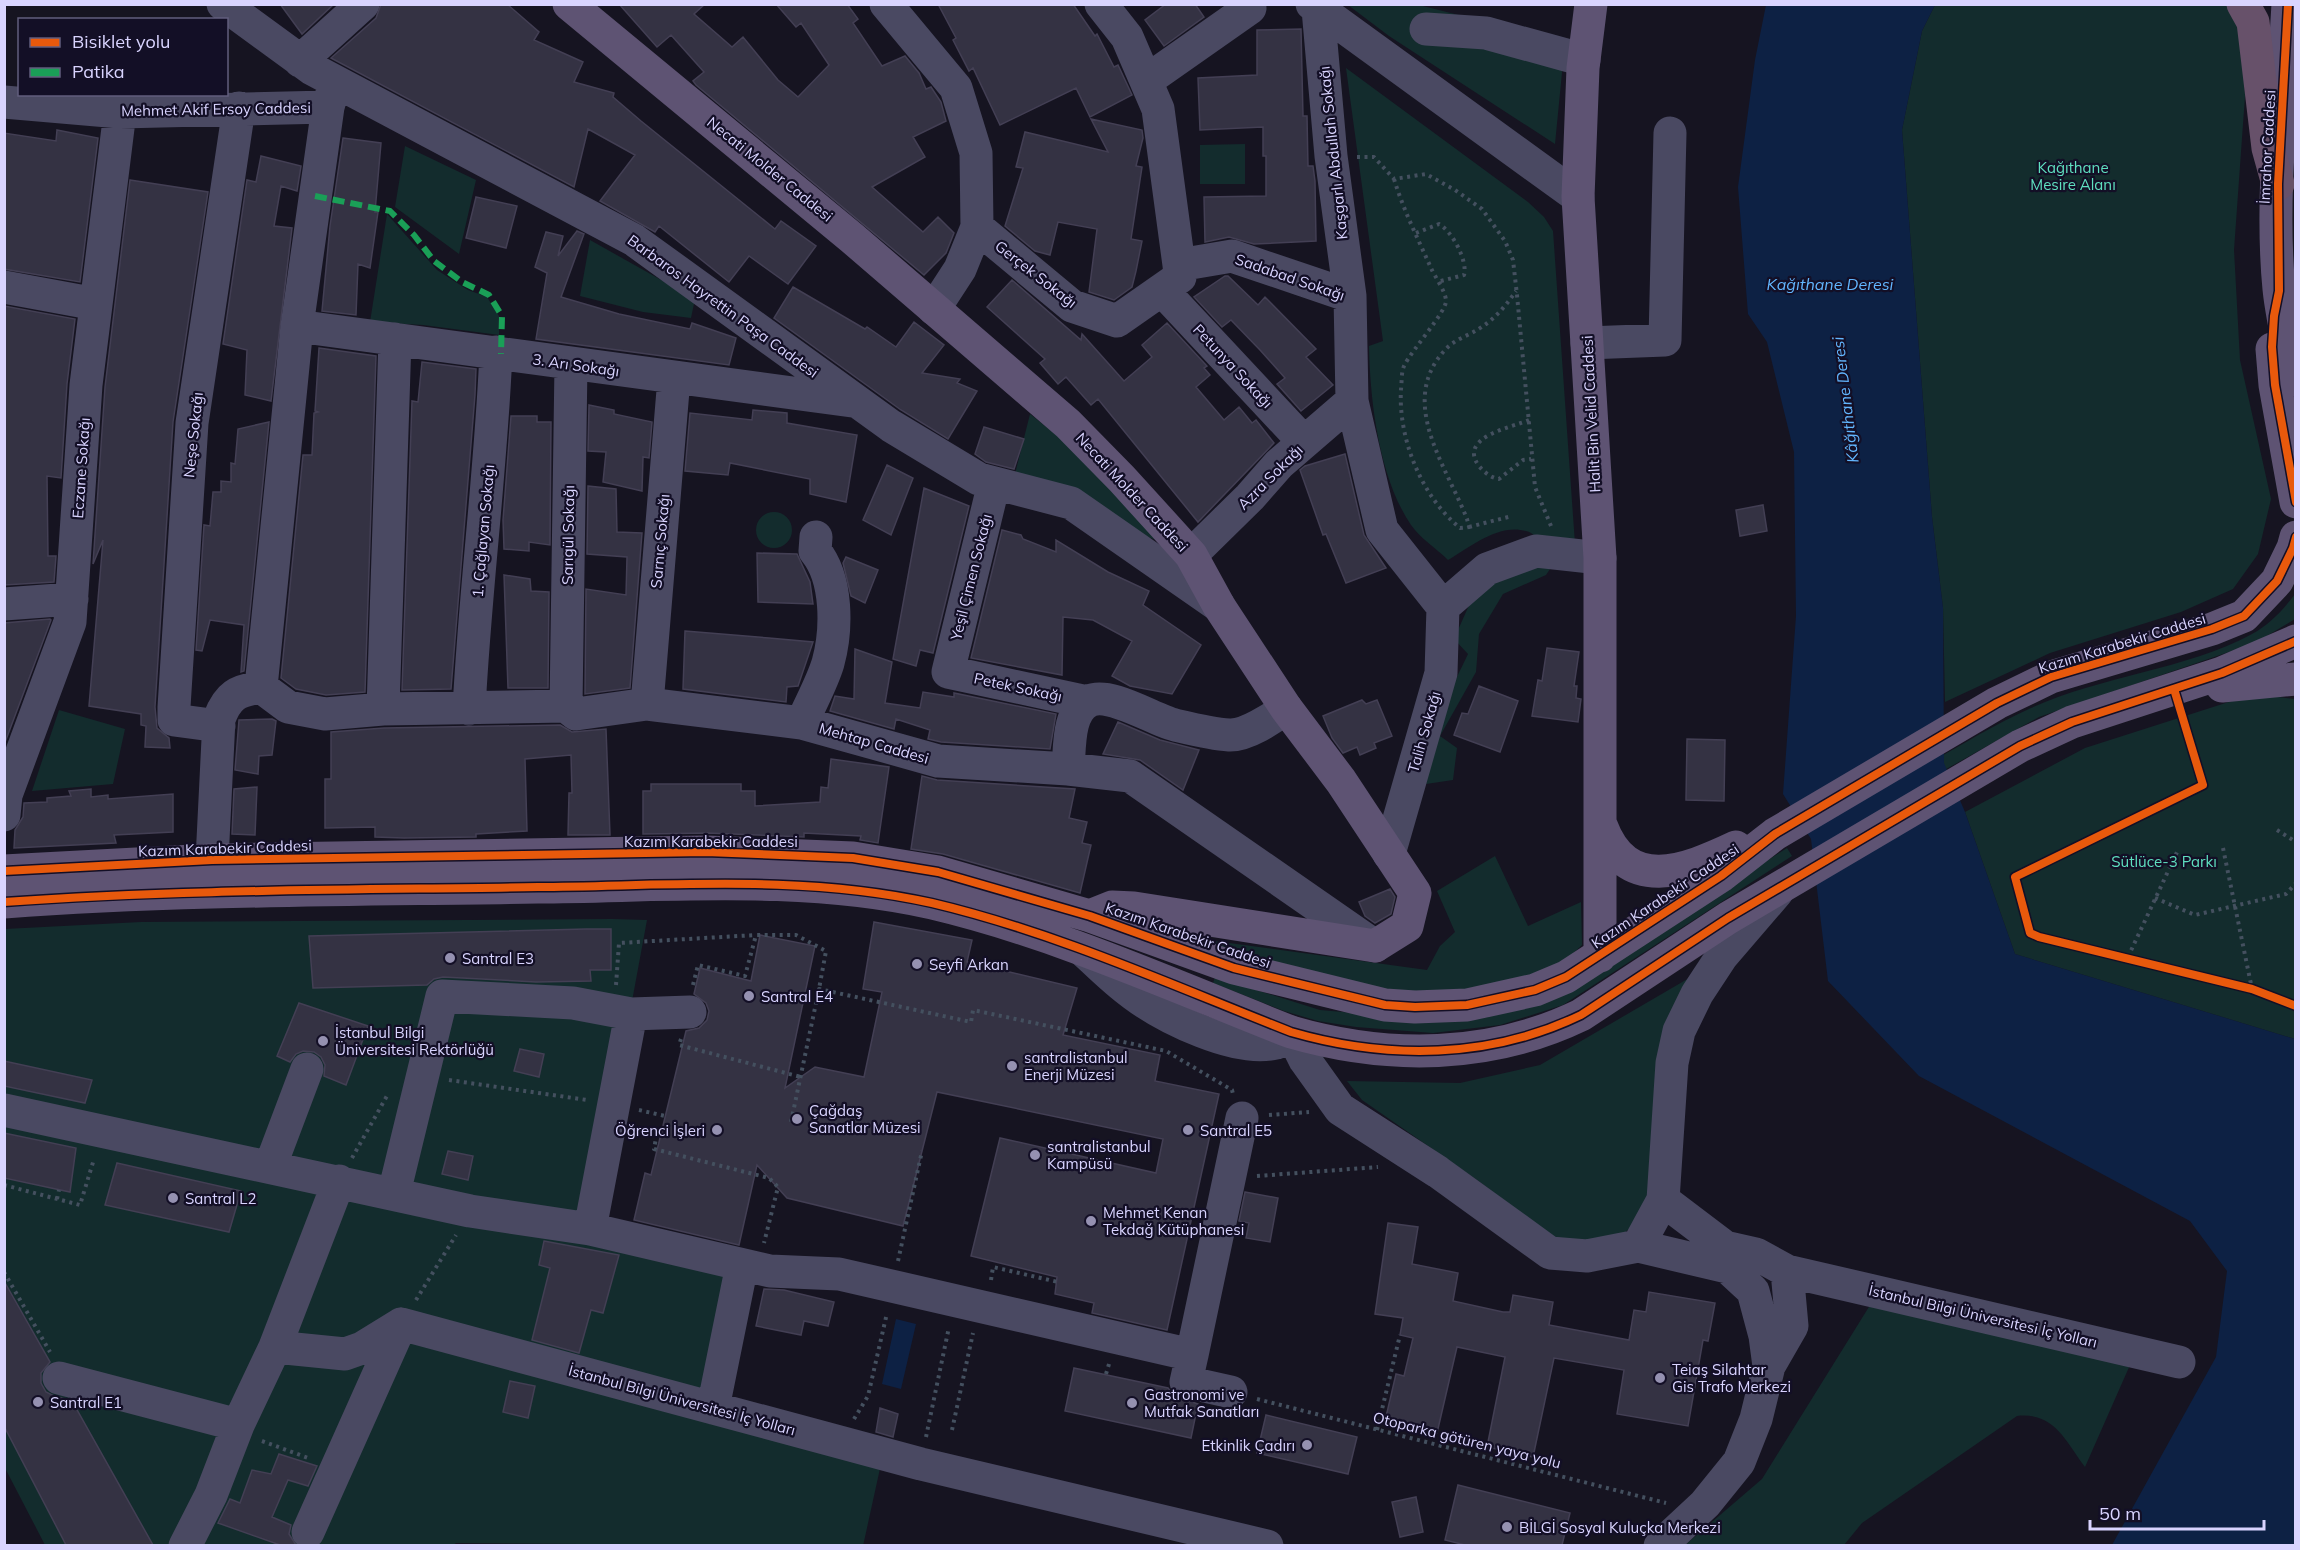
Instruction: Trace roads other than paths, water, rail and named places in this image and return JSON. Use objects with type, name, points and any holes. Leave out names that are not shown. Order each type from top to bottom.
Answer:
[{"type":"highway","points":[[2243,4],[2253,22],[2266,138],[2278,184]]},
{"type":"main road","name":"Necati Molder Caddesi","points":[[569,4],[852,238],[1068,424],[1191,555],[1219,606],[1286,708],[1341,781],[1415,893],[1407,926],[1375,946]]},
{"type":"main road","name":"Halit Bin Velid Caddesi","points":[[1591,4],[1584,60],[1578,197],[1600,558],[1600,957]]},
{"type":"main road","name":"İmrahor Caddesi","points":[[2288,4],[2278,184],[2279,291],[2295,380]]},
{"type":"main road","points":[[2279,291],[2274,316],[2274,376],[2295,502]]},
{"type":"main road","name":"Kazım Karabekir Caddesi","points":[[4,871],[212,860],[706,852],[853,858],[938,872],[1090,916],[1234,968],[1385,1005],[1439,1007],[1511,996],[1566,977],[1600,957],[1721,876],[1775,834],[1973,716],[2051,677],[2212,629],[2244,616],[2277,581],[2294,548],[2295,537]]},
{"type":"main road","points":[[4,902],[97,895],[240,892],[693,885],[835,887],[934,904],[1083,951],[1291,1032],[1361,1048],[1418,1051],[1485,1046],[1548,1031],[1581,1015],[1784,884],[2020,747],[2072,722],[2263,658],[2295,641]]},
{"type":"main road","points":[[2190,684],[2217,687],[2295,679]]},
{"type":"main road","name":"Halit Bin Velid Caddesi","points":[[1601,825],[1607,842],[1616,854],[1641,869],[1661,873],[1687,868],[1747,842],[1775,834]]},
{"type":"main road","points":[[1083,951],[1083,941],[1090,916],[1112,907],[1134,908],[1375,946]]},
{"type":"street","points":[[300,61],[363,4]]},
{"type":"street","points":[[1101,4],[1127,37],[1158,109],[1170,277]]},
{"type":"street","name":"Barbaros Hayrettin Paşa Caddesi","points":[[225,5],[300,61],[332,94],[634,240],[891,426],[970,473],[994,483],[1071,503],[1219,606]]},
{"type":"street","points":[[895,7],[956,88],[976,153],[977,227],[960,269],[934,309]]},
{"type":"street","points":[[1315,7],[1578,197]]},
{"type":"street","name":"Kaşgarlı Abdullah Sokağı","points":[[1315,7],[1331,156],[1350,296]]},
{"type":"street","points":[[1146,81],[1250,8]]},
{"type":"street","points":[[1426,29],[1486,33],[1584,60]]},
{"type":"street","points":[[212,860],[219,726],[226,702],[237,692],[261,687],[297,326],[332,94]]},
{"type":"street","name":"Mehmet Akif Ersoy Caddesi","points":[[4,102],[120,112],[239,108],[332,94]]},
{"type":"street","name":"Neşe Sokağı","points":[[219,726],[174,720],[174,707],[192,423],[239,108]]},
{"type":"street","name":"Eczane Sokağı","points":[[4,815],[6,795],[70,622],[86,385],[120,112]]},
{"type":"street","points":[[1587,343],[1665,340],[1670,133]]},
{"type":"street","name":"Gerçek Sokağı","points":[[977,227],[1072,306],[1117,321],[1170,277]]},
{"type":"street","name":"Sadabad Sokağı","points":[[1170,277],[1232,256],[1350,296],[1352,401],[1382,530],[1443,607]]},
{"type":"street","name":"Petunya Sokağı","points":[[1170,277],[1304,442]]},
{"type":"street","points":[[4,286],[96,304]]},
{"type":"street","name":"3. Arı Sokağı","points":[[297,326],[856,402]]},
{"type":"street","points":[[382,709],[395,339]]},
{"type":"street","name":"1. Çağlayan Sokağı","points":[[469,709],[482,517],[492,441],[496,352]]},
{"type":"street","name":"Sarıgül Sokağı","points":[[566,706],[571,364]]},
{"type":"street","name":"Sarnıç Sokağı","points":[[647,704],[674,378]]},
{"type":"street","name":"Azra Sokağı","points":[[1191,555],[1250,497],[1279,464],[1352,401]]},
{"type":"street","name":"Yeşil Çimen Sokağı","points":[[948,672],[994,483]]},
{"type":"street","points":[[802,723],[828,663],[835,603],[823,561],[815,552],[816,537]]},
{"type":"street","points":[[1443,607],[1487,569],[1536,551],[1600,558]]},
{"type":"street","points":[[4,604],[72,599]]},
{"type":"street","name":"Talih Sokağı","points":[[1389,854],[1441,673],[1443,607]]},
{"type":"street","name":"Petek Sokağı","points":[[948,672],[1087,702],[1096,699],[1126,705],[1173,725],[1231,735],[1264,723],[1286,708]]},
{"type":"street","name":"Mehtap Caddesi","points":[[261,687],[288,707],[324,714],[382,709],[566,706],[576,714],[647,704],[802,723],[938,761],[1068,769],[1130,776],[1375,946]]},
{"type":"street","points":[[1068,769],[1072,724],[1087,702]]},
{"type":"street","points":[[1638,1246],[1663,1200],[1671,1063],[1678,1031],[1697,994],[1722,956],[1784,884]]},
{"type":"street","points":[[394,1193],[442,996],[573,1003],[623,1012],[688,1012]]},
{"type":"street","points":[[590,1229],[612,1113],[623,1012]]},
{"type":"street","points":[[1291,1032],[1305,1060],[1340,1109],[1438,1172],[1550,1253],[1587,1256],[1638,1246],[1726,1267],[1753,1291],[1766,1336],[1769,1366]]},
{"type":"street","points":[[270,1167],[307,1069]]},
{"type":"street","points":[[4,1110],[470,1211],[590,1229],[756,1268],[839,1274],[1192,1355]]},
{"type":"street","points":[[1231,1392],[1186,1382],[1242,1118]]},
{"type":"street","points":[[185,1545],[211,1495],[237,1428],[275,1347],[339,1181]]},
{"type":"street","name":"İstanbul Bilgi Üniversitesi İç Yolları","points":[[1663,1200],[1725,1247],[1756,1254],[1787,1271],[2179,1362]]},
{"type":"street","points":[[713,1408],[756,1268]]},
{"type":"street","points":[[1660,1545],[1698,1511],[1739,1462],[1755,1419],[1769,1366],[1792,1326],[1787,1271]]},
{"type":"street","points":[[275,1347],[345,1354],[362,1348],[401,1324]]},
{"type":"street","points":[[308,1532],[401,1324]]},
{"type":"street","name":"İstanbul Bilgi Üniversitesi İç Yolları","points":[[401,1324],[921,1464],[1267,1545]]},
{"type":"street","points":[[63,1379],[237,1428]]},
{"type":"water","points":[[1766,5],[1935,5],[1922,31],[1902,130],[1932,517],[1943,608],[1944,763],[1965,812],[2015,954],[2295,1039],[2295,1545],[2112,1545],[2216,1357],[2227,1271],[2190,1221],[1919,1076],[1828,981],[1811,839],[1783,794],[1796,616],[1794,452],[1767,342],[1748,314],[1738,187],[1755,60]]},
{"type":"water","points":[[896,1319],[916,1324],[901,1389],[882,1384]]},
{"type":"place","name":"Santral E3","points":[[450,958]]},
{"type":"place","name":"Seyfi Arkan","points":[[917,964]]},
{"type":"place","name":"Santral E4","points":[[749,996]]},
{"type":"place","name":"İstanbul Bilgi Üniversitesi Rektörlüğü","points":[[323,1041]]},
{"type":"place","name":"santralistanbul Enerji Müzesi","points":[[1012,1066]]},
{"type":"place","name":"Çağdaş Sanatlar Müzesi","points":[[797,1119]]},
{"type":"place","name":"Öğrenci İşleri","points":[[717,1130]]},
{"type":"place","name":"Santral E5","points":[[1188,1130]]},
{"type":"place","name":"santralistanbul Kampüsü","points":[[1035,1155]]},
{"type":"place","name":"Santral L2","points":[[173,1198]]},
{"type":"place","name":"Mehmet Kenan Tekdağ Kütüphanesi","points":[[1091,1221]]},
{"type":"place","name":"Teiaş Silahtar Gis Trafo Merkezi","points":[[1660,1378]]},
{"type":"place","name":"Santral E1","points":[[38,1402]]},
{"type":"place","name":"Gastronomi ve Mutfak Sanatları","points":[[1132,1403]]},
{"type":"place","name":"Etkinlik Çadırı","points":[[1307,1445]]},
{"type":"place","name":"BİLGİ Sosyal Kuluçka Merkezi","points":[[1507,1527]]},
{"type":"park label","name":"Kağıthane Mesire Alanı","points":[[2073,176]]},
{"type":"park label","name":"Sütlüce-3 Parkı","points":[[2164,861]]},
{"type":"water label","name":"Kağıthane Deresi","points":[[1830,284]]},
{"type":"water label","name":"Kâğıthane Deresi","points":[[1845,400]]}]
